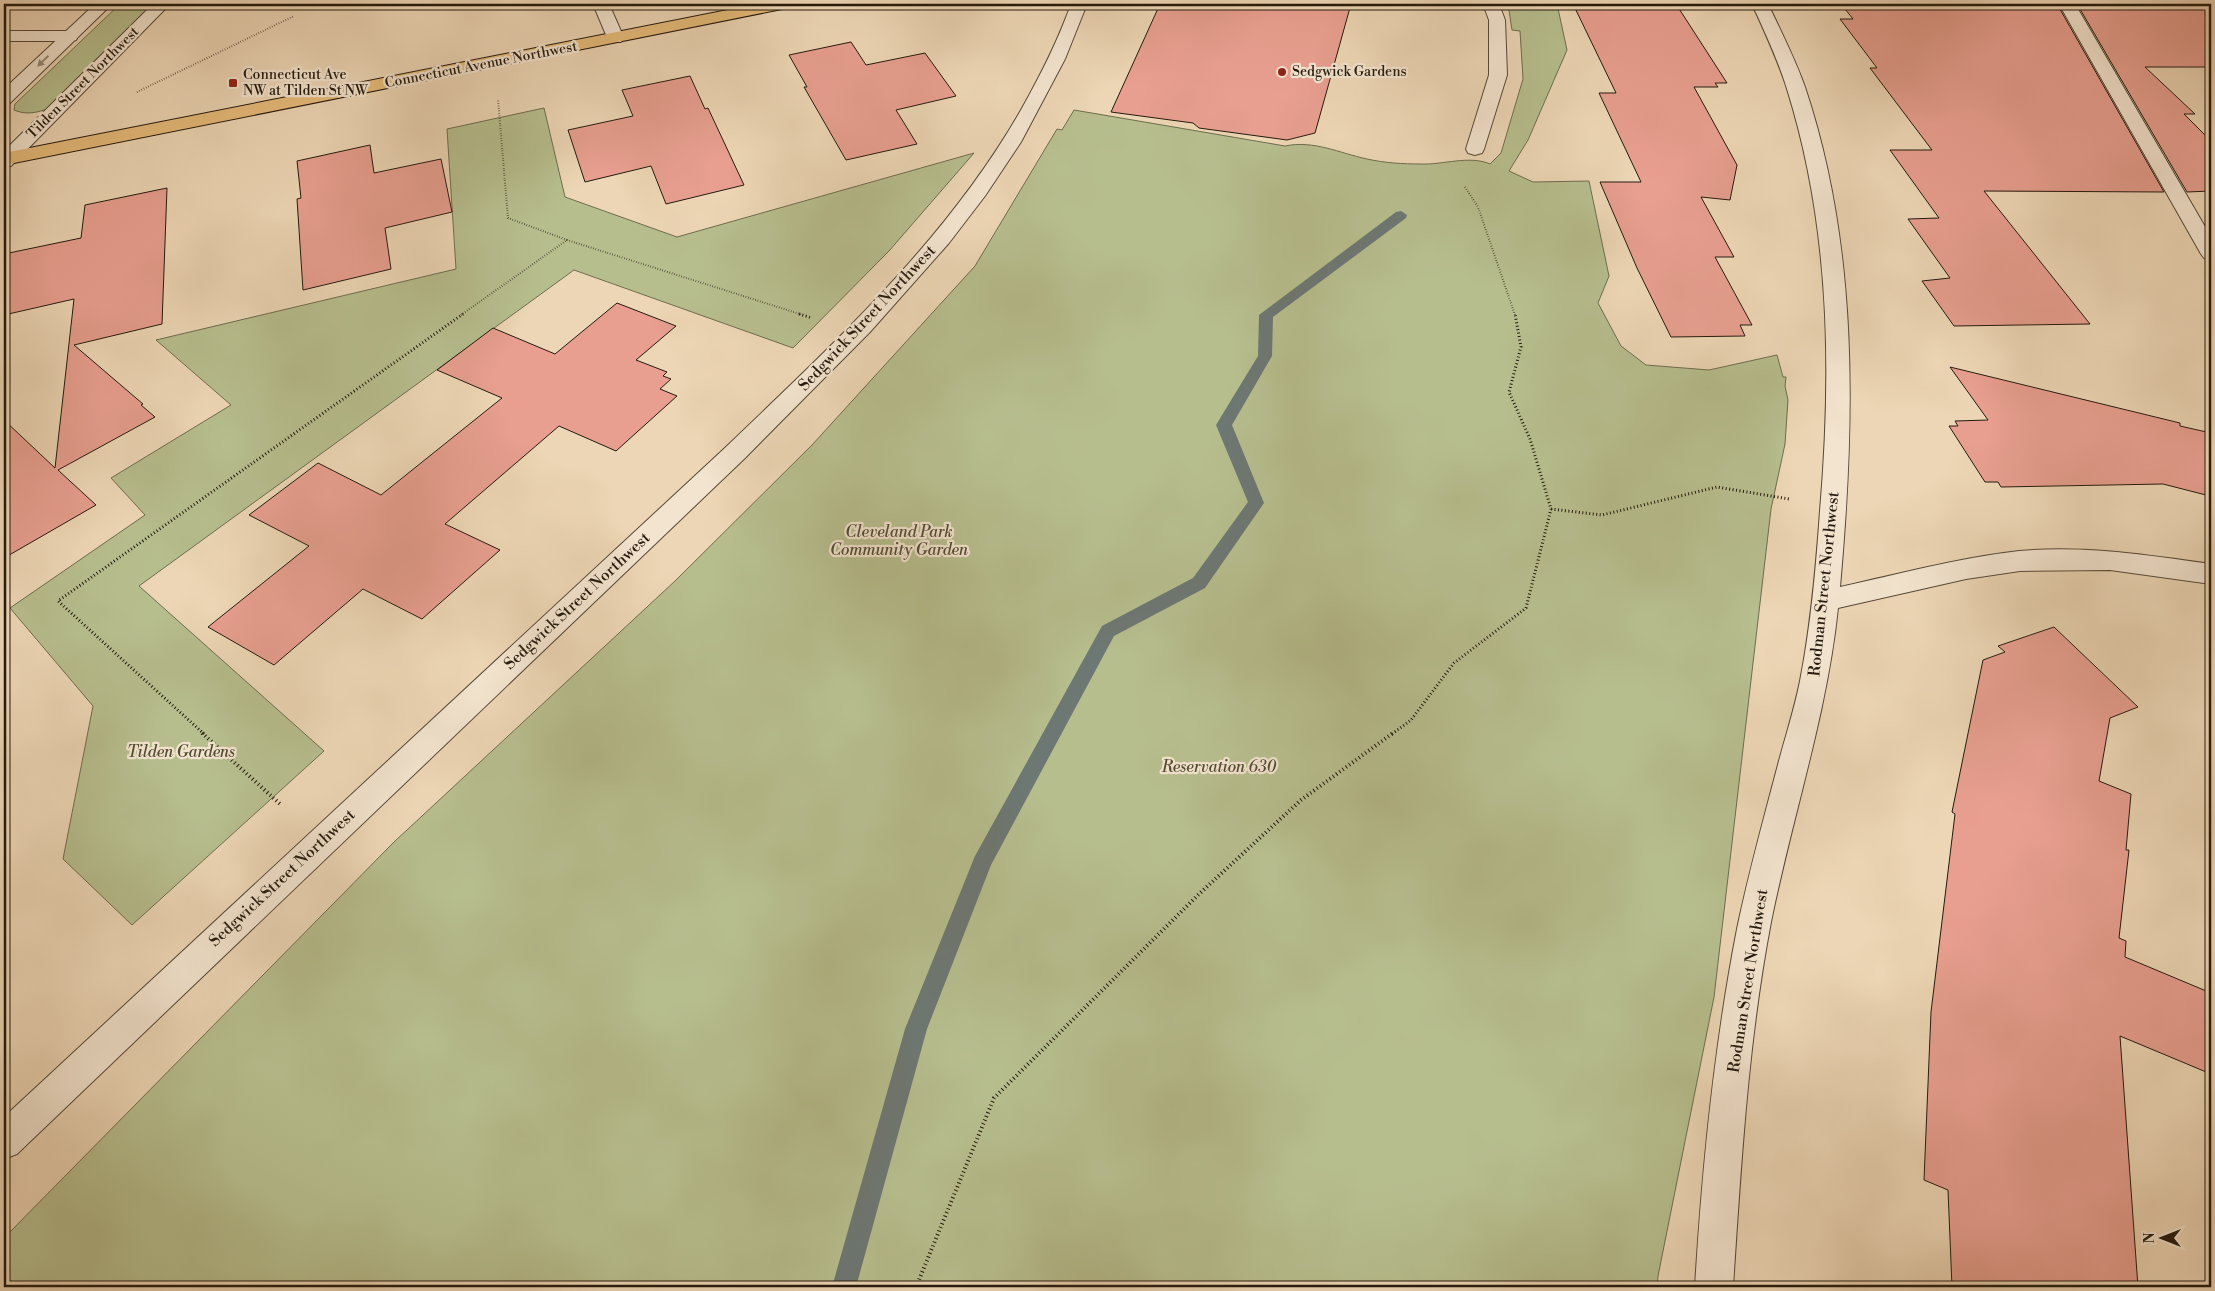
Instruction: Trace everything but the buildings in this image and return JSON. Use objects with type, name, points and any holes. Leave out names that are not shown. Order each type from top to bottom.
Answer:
[{"type":"main road","name":"Connecticut Avenue Northwest","points":[[5,160],[782,4]]},
{"type":"street","points":[[4,99],[104,4]]},
{"type":"street","name":"Tilden Street Northwest","points":[[5,160],[162,4]]},
{"type":"street","points":[[601,4],[615,38]]},
{"type":"street","name":"Sedgwick Street Northwest","points":[[4,1141],[735,453],[894,294],[946,234],[1003,156],[1050,72],[1079,4]]},
{"type":"street","points":[[1475,149],[1498,76],[1497,20],[1491,4]]},
{"type":"street","name":"Rodman Street Northwest","points":[[1714,1287],[1722,1170],[1734,1050],[1750,946],[1770,853],[1814,682],[1826,600],[1838,455],[1838,332],[1828,222],[1819,174],[1795,86],[1760,4]]},
{"type":"street","points":[[2067,4],[2211,254]]},
{"type":"street","points":[[4,36],[70,36]]},
{"type":"street","points":[[1826,600],[1966,569],[2020,561],[2110,560],[2211,574]]},
{"type":"path","points":[[136,92],[294,16]]},
{"type":"path","points":[[497,96],[508,218],[567,240],[814,318]]},
{"type":"path","points":[[916,1287],[994,1098],[1199,894],[1301,800],[1411,720],[1454,664],[1526,608],[1551,509],[1530,439],[1509,392],[1521,347],[1514,308],[1478,207],[1465,186]]},
{"type":"path","points":[[280,804],[58,601],[567,240]]},
{"type":"path","points":[[1551,509],[1602,515],[1717,487],[1834,508]]},
{"type":"green space","points":[[120,4],[160,4],[61,103],[32,113],[14,110],[15,104]]},
{"type":"green space","name":"Reservation 630","points":[[1508,4],[1557,4],[1567,50],[1528,140],[1509,171],[1533,182],[1589,181],[1609,276],[1598,303],[1621,346],[1646,365],[1709,370],[1777,355],[1783,377],[1786,377],[1785,386],[1788,400],[1785,444],[1771,509],[1714,997],[1657,1287],[4,1287],[4,1238],[394,842],[675,581],[812,445],[975,266],[1057,129],[1062,130],[1074,110],[1285,146],[1316,146],[1380,161],[1429,164],[1473,160],[1490,164],[1501,153],[1523,79],[1520,31],[1512,30]]},
{"type":"green space","name":"Tilden Gardens","points":[[544,108],[565,197],[677,237],[974,153],[889,251],[793,348],[574,270],[139,586],[324,751],[132,925],[63,859],[93,706],[10,608],[145,515],[111,478],[231,405],[156,340],[456,269],[447,129]]},
{"type":"waterway","points":[[844,1287],[916,1029],[982,862],[1108,631],[1199,583],[1256,503],[1224,425],[1265,356],[1266,315],[1401,215]]},
{"type":"place","name":"Sedgwick Gardens","points":[[1282,72]]},
{"type":"place","name":"Connecticut Ave NW at Tilden St NW","points":[[233,83]]},
{"type":"park label","name":"Cleveland Park Community Garden","points":[[899,541]]}]
